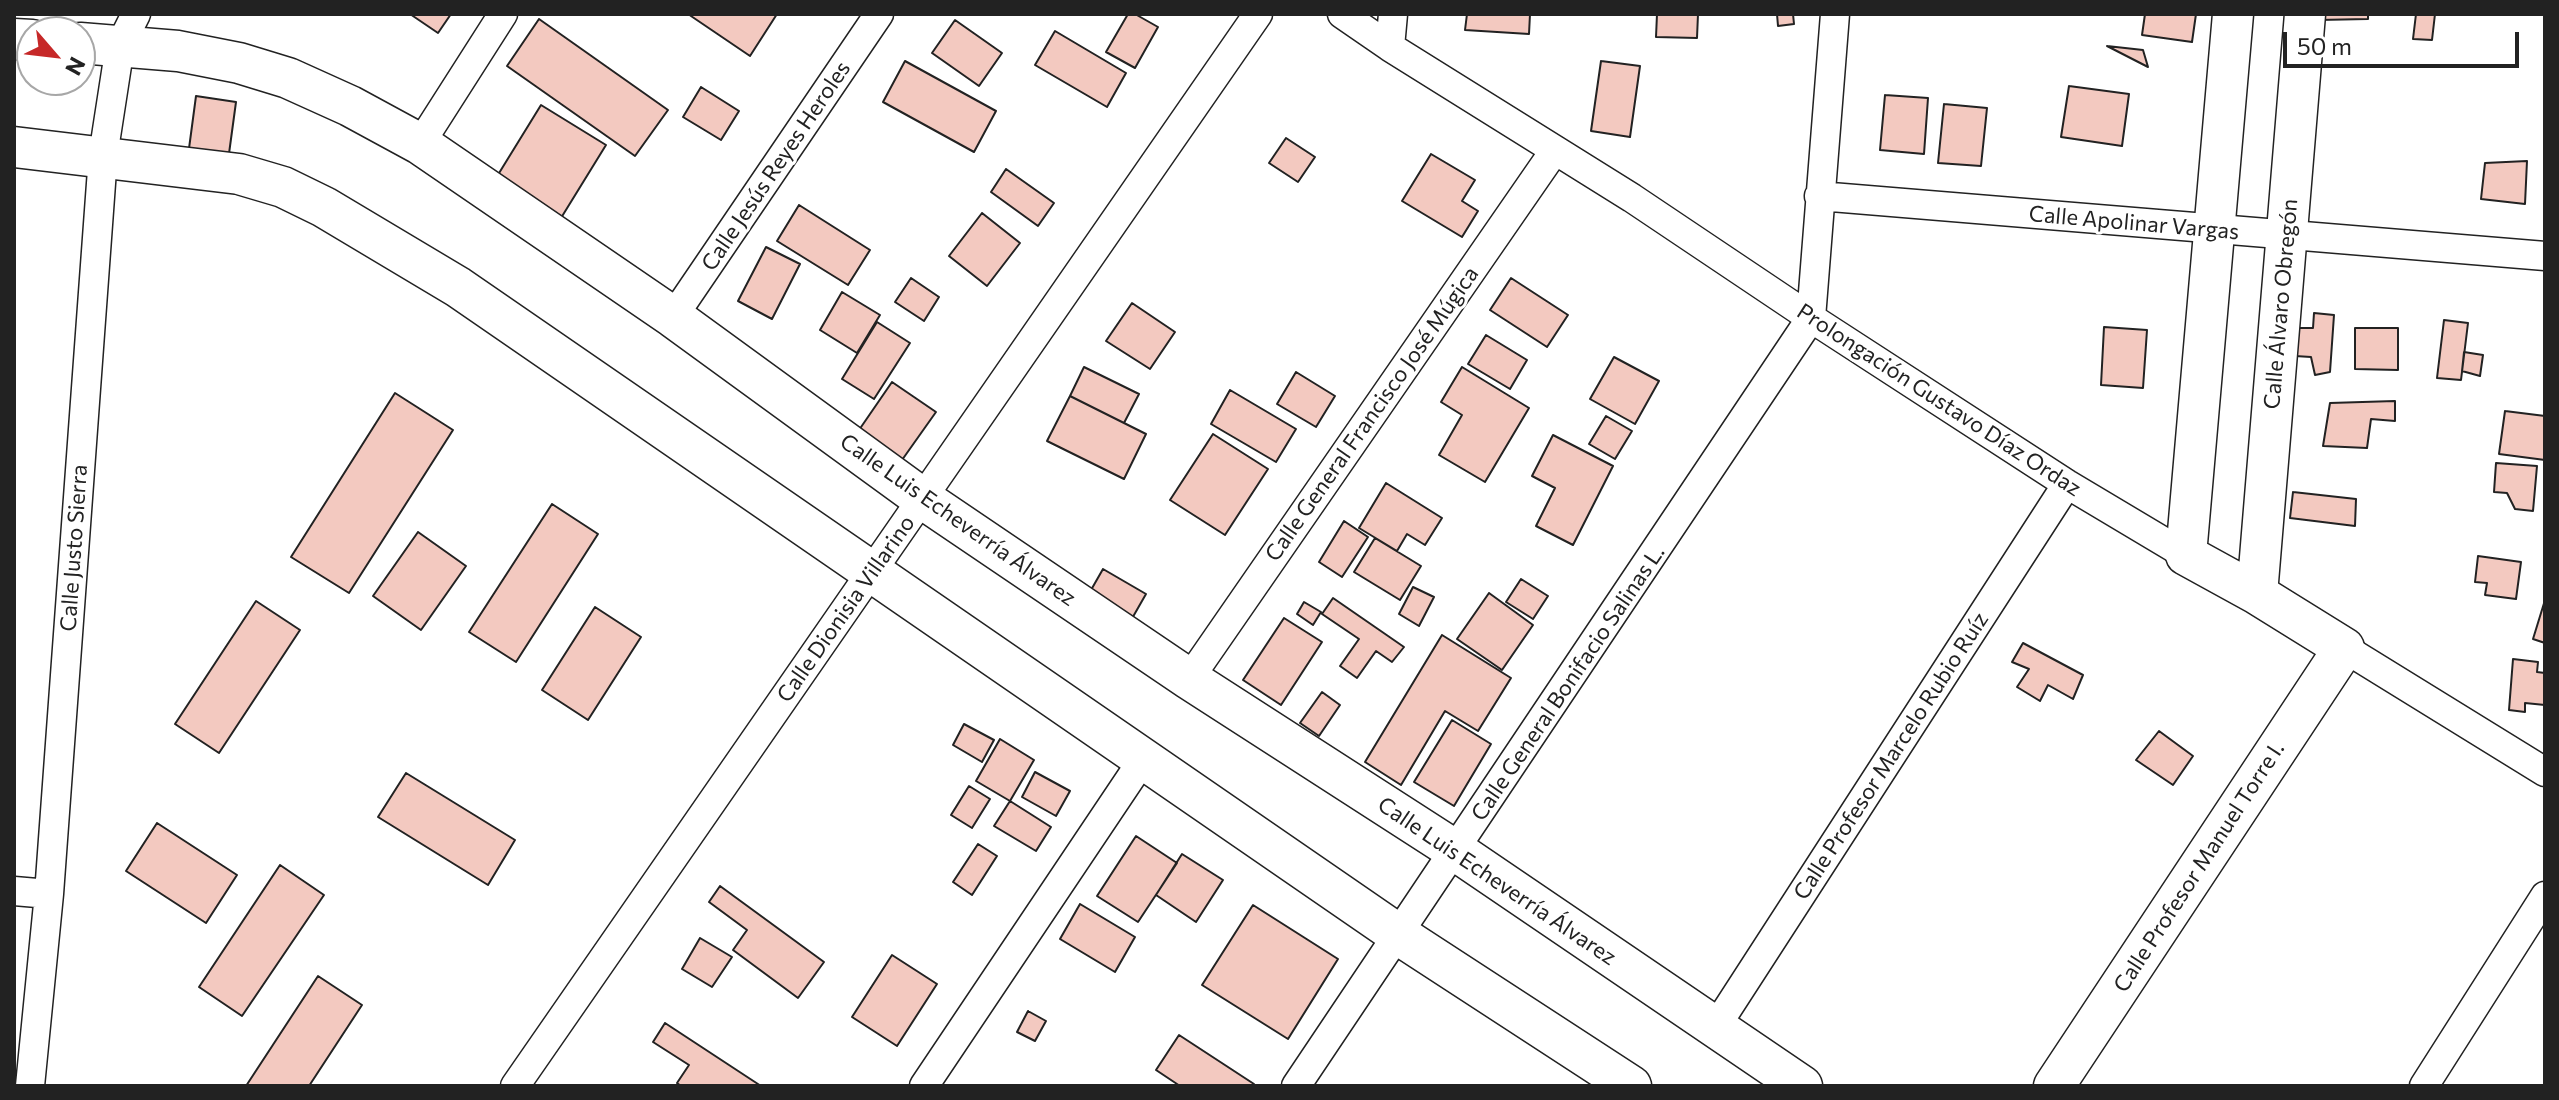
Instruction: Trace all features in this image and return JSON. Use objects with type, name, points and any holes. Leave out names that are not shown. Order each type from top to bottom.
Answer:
[{"type":"street","points":[[420,144],[503,14]]},
{"type":"street","name":"Calle Jesús Reyes Heroles","points":[[673,317],[879,14]]},
{"type":"street","name":"Calle Dionisia Villarino","points":[[515,1086],[1258,14]]},
{"type":"street","name":"Prolongación Gustavo Díaz Ordaz","points":[[1342,14],[2067,484],[2257,594],[2545,772]]},
{"type":"street","points":[[1390,47],[1393,14]]},
{"type":"street","points":[[1811,318],[1835,14]]},
{"type":"street","points":[[2186,555],[2233,14]]},
{"type":"street","name":"Calle Álvaro Obregón","points":[[2257,594],[2305,14]]},
{"type":"street","name":"Calle Luis Echeverría Álvarez","points":[[96,39],[128,30],[178,51],[239,63],[288,78],[350,106],[420,144],[673,317],[923,499],[1189,679],[1456,851],[1802,1086]]},
{"type":"street","name":"Calle Justo Sierra","points":[[30,1086],[49,894],[103,156],[128,30]]},
{"type":"street","points":[[14,147],[239,174],[283,187],[324,207],[458,287],[1399,935],[1631,1086]]},
{"type":"street","name":"Calle General Francisco José Múgica","points":[[1189,679],[1555,150]]},
{"type":"street","name":"Calle Apolinar Vargas","points":[[1819,196],[2545,256]]},
{"type":"street","name":"Calle General Bonifacio Salinas L.","points":[[1296,1086],[1811,318]]},
{"type":"street","name":"Calle Profesor Marcelo Rubio Ruíz","points":[[1715,1028],[2067,484]]},
{"type":"street","name":"Calle Profesor Manuel Torre I.","points":[[2054,1086],[2344,648]]},
{"type":"street","points":[[924,1086],[1144,758]]},
{"type":"street","points":[[14,891],[49,894]]},
{"type":"street","points":[[2424,1086],[2545,896]]},
{"type":"building","points":[[410,14],[451,14],[438,33]]},
{"type":"building","points":[[688,14],[777,14],[750,56]]},
{"type":"building","points":[[1128,14],[1135,14],[1158,27],[1135,68],[1106,52]]},
{"type":"building","points":[[1467,14],[1530,14],[1529,34],[1465,30]]},
{"type":"building","points":[[1657,14],[1698,14],[1697,38],[1656,37]]},
{"type":"building","points":[[1777,14],[1793,14],[1794,24],[1778,26]]},
{"type":"building","points":[[2145,14],[2196,14],[2192,42],[2142,35]]},
{"type":"building","points":[[2318,14],[2368,14],[2368,19],[2318,20]]},
{"type":"building","points":[[2416,14],[2435,14],[2432,40],[2413,39]]},
{"type":"building","points":[[539,19],[668,110],[635,156],[507,66]]},
{"type":"building","points":[[955,20],[1002,53],[979,86],[932,53]]},
{"type":"building","points":[[1055,31],[1126,73],[1107,107],[1035,65]]},
{"type":"building","points":[[2107,46],[2143,50],[2148,67]]},
{"type":"building","points":[[905,61],[996,111],[974,152],[883,102]]},
{"type":"building","points":[[1601,61],[1640,66],[1630,137],[1591,131]]},
{"type":"building","points":[[2069,86],[2129,94],[2122,146],[2061,137]]},
{"type":"building","points":[[701,87],[739,111],[721,140],[683,117]]},
{"type":"building","points":[[1885,95],[1928,98],[1924,154],[1880,150]]},
{"type":"building","points":[[196,96],[236,102],[228,161],[188,156]]},
{"type":"building","points":[[1944,104],[1987,108],[1981,166],[1938,163]]},
{"type":"building","points":[[541,105],[606,145],[561,218],[496,178]]},
{"type":"building","points":[[1286,138],[1315,157],[1298,182],[1269,163]]},
{"type":"building","points":[[1431,154],[1475,180],[1462,201],[1478,211],[1462,237],[1402,201]]},
{"type":"building","points":[[2527,161],[2525,204],[2481,199],[2485,163]]},
{"type":"building","points":[[1006,169],[1054,203],[1038,226],[991,192]]},
{"type":"building","points":[[799,205],[870,250],[848,285],[777,241]]},
{"type":"building","points":[[982,213],[1020,243],[987,286],[949,256]]},
{"type":"building","points":[[766,247],[800,264],[772,319],[738,301]]},
{"type":"building","points":[[911,278],[939,297],[924,321],[895,302]]},
{"type":"building","points":[[1511,278],[1568,315],[1547,347],[1490,310]]},
{"type":"building","points":[[842,292],[880,315],[857,353],[820,330]]},
{"type":"building","points":[[1132,303],[1175,332],[1150,369],[1106,341]]},
{"type":"building","points":[[2314,313],[2334,315],[2330,372],[2315,375],[2311,357],[2295,356],[2297,328],[2313,328]]},
{"type":"building","points":[[2444,320],[2468,323],[2461,380],[2437,378]]},
{"type":"building","points":[[877,322],[910,343],[874,399],[842,379]]},
{"type":"building","points":[[2104,327],[2147,330],[2143,388],[2101,385]]},
{"type":"building","points":[[2355,328],[2398,328],[2398,370],[2355,369]]},
{"type":"building","points":[[1486,335],[1527,360],[1510,389],[1468,364]]},
{"type":"building","points":[[2464,352],[2483,355],[2480,376],[2462,371]]},
{"type":"building","points":[[1614,357],[1659,381],[1635,424],[1590,399]]},
{"type":"building","points":[[1084,367],[1139,394],[1124,423],[1070,396]]},
{"type":"building","points":[[1462,367],[1529,408],[1485,482],[1439,455],[1462,415],[1441,402]]},
{"type":"building","points":[[1296,372],[1335,396],[1316,427],[1277,404]]},
{"type":"building","points":[[892,382],[936,412],[902,460],[859,430]]},
{"type":"building","points":[[1230,390],[1296,429],[1276,462],[1211,424]]},
{"type":"building","points":[[395,393],[453,430],[349,593],[291,557]]},
{"type":"building","points":[[1070,396],[1146,434],[1124,479],[1047,441]]},
{"type":"building","points":[[2395,401],[2395,421],[2371,419],[2367,448],[2323,446],[2330,403]]},
{"type":"building","points":[[2505,411],[2545,416],[2545,460],[2499,454]]},
{"type":"building","points":[[1606,416],[1632,431],[1615,459],[1589,444]]},
{"type":"building","points":[[1213,434],[1268,469],[1225,535],[1170,500]]},
{"type":"building","points":[[1553,435],[1613,466],[1573,545],[1536,526],[1555,488],[1532,476]]},
{"type":"building","points":[[2496,463],[2537,466],[2533,511],[2515,509],[2507,493],[2494,492]]},
{"type":"building","points":[[1386,483],[1442,518],[1425,545],[1407,534],[1397,551],[1359,528]]},
{"type":"building","points":[[2293,492],[2356,499],[2355,526],[2290,518]]},
{"type":"building","points":[[552,504],[598,534],[516,662],[469,632]]},
{"type":"building","points":[[1344,521],[1368,537],[1342,577],[1319,562]]},
{"type":"building","points":[[418,532],[466,566],[421,630],[373,596]]},
{"type":"building","points":[[1375,538],[1421,566],[1400,600],[1354,572]]},
{"type":"building","points":[[2478,556],[2521,562],[2516,599],[2485,595],[2487,583],[2475,582]]},
{"type":"building","points":[[1103,569],[1146,594],[1126,629],[1083,604]]},
{"type":"building","points":[[1521,579],[1548,596],[1533,619],[1506,602]]},
{"type":"building","points":[[1413,587],[1434,597],[1419,626],[1399,614]]},
{"type":"building","points":[[1489,593],[1533,625],[1502,670],[1457,639]]},
{"type":"building","points":[[1333,598],[1404,647],[1392,662],[1376,651],[1357,678],[1340,666],[1359,639],[1322,614]]},
{"type":"building","points":[[2545,600],[2545,643],[2533,639]]},
{"type":"building","points":[[256,601],[300,630],[219,753],[175,724]]},
{"type":"building","points":[[1304,602],[1321,612],[1313,625],[1297,614]]},
{"type":"building","points":[[595,607],[641,637],[588,720],[542,690]]},
{"type":"building","points":[[1284,618],[1322,642],[1281,705],[1243,680]]},
{"type":"building","points":[[1442,635],[1511,678],[1478,731],[1445,711],[1401,785],[1365,762]]},
{"type":"building","points":[[2023,643],[2083,675],[2073,699],[2048,685],[2040,701],[2017,687],[2029,669],[2012,662]]},
{"type":"building","points":[[2513,659],[2538,662],[2537,672],[2545,673],[2545,705],[2525,703],[2525,712],[2509,710]]},
{"type":"building","points":[[1322,692],[1340,705],[1319,736],[1300,723]]},
{"type":"building","points":[[1452,720],[1491,744],[1454,806],[1414,782]]},
{"type":"building","points":[[964,724],[994,740],[982,762],[953,745]]},
{"type":"building","points":[[2159,731],[2193,756],[2173,785],[2136,760]]},
{"type":"building","points":[[1000,739],[1034,760],[1010,801],[976,781]]},
{"type":"building","points":[[1035,772],[1070,791],[1056,816],[1022,797]]},
{"type":"building","points":[[406,773],[515,840],[488,885],[378,817]]},
{"type":"building","points":[[969,786],[990,799],[972,828],[951,815]]},
{"type":"building","points":[[1010,801],[1051,827],[1036,851],[994,826]]},
{"type":"building","points":[[157,823],[237,875],[206,923],[126,871]]},
{"type":"building","points":[[1136,836],[1177,863],[1138,922],[1097,896]]},
{"type":"building","points":[[978,844],[997,856],[972,895],[953,882]]},
{"type":"building","points":[[1182,854],[1223,880],[1196,922],[1156,895]]},
{"type":"building","points":[[280,865],[324,895],[242,1016],[199,987]]},
{"type":"building","points":[[720,886],[824,962],[798,998],[733,950],[747,930],[709,902]]},
{"type":"building","points":[[1080,904],[1135,937],[1115,972],[1060,939]]},
{"type":"building","points":[[1253,905],[1338,959],[1288,1039],[1202,985]]},
{"type":"building","points":[[700,938],[732,957],[712,987],[682,969]]},
{"type":"building","points":[[892,955],[937,984],[897,1046],[852,1017]]},
{"type":"building","points":[[318,976],[362,1005],[309,1086],[246,1086]]},
{"type":"building","points":[[1028,1011],[1046,1021],[1035,1041],[1017,1032]]},
{"type":"building","points":[[665,1023],[761,1086],[681,1086],[677,1083],[689,1065],[653,1042]]},
{"type":"building","points":[[1179,1035],[1253,1086],[1180,1086],[1156,1070]]}]
